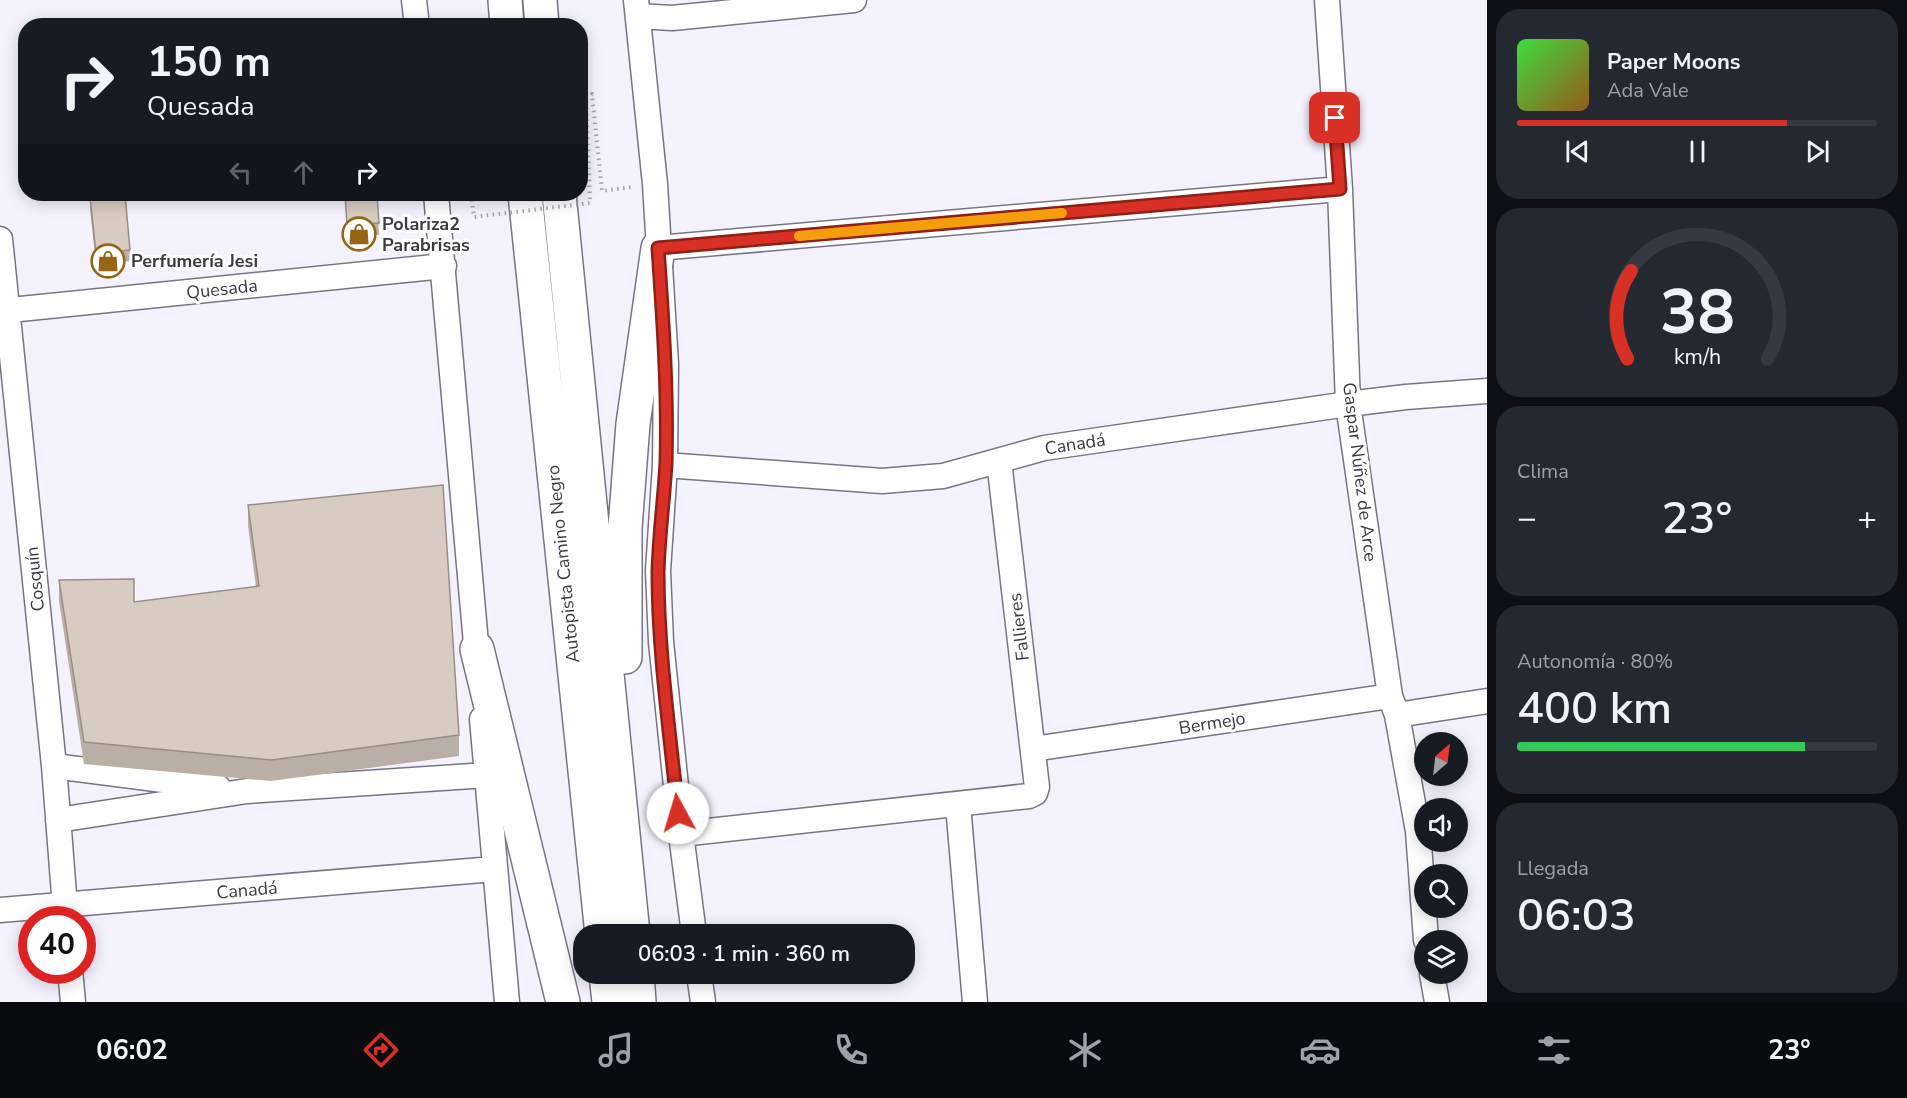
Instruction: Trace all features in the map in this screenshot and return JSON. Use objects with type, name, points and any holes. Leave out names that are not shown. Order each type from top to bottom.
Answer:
[{"type":"highway","points":[[505,0],[506,18]]},
{"type":"highway","points":[[540,0],[542,18]]},
{"type":"highway","name":"Autopista Camino Negro","points":[[526,201],[601,924]]},
{"type":"highway","name":"Autopista Camino Negro","points":[[560,201],[632,924]]},
{"type":"highway","points":[[626,866],[624,528],[633,424],[658,248]]},
{"type":"highway","points":[[477,649],[563,1002]]},
{"type":"highway","points":[[607,984],[609,1002]]},
{"type":"highway","points":[[638,984],[639,1002]]},
{"type":"street","points":[[414,0],[416,18]]},
{"type":"street","points":[[693,924],[660,642],[658,571],[666,465],[666,364],[655,183],[637,8],[672,18],[854,0]]},
{"type":"street","name":"Gaspar Núñez de Arce","points":[[1327,0],[1340,189],[1348,404],[1394,706],[1418,831],[1425,930]]},
{"type":"street","points":[[658,248],[1340,189]]},
{"type":"street","points":[[437,201],[507,1002]]},
{"type":"street","name":"Cosquín","points":[[0,239],[3,311],[54,766],[65,906]]},
{"type":"street","name":"Quesada","points":[[3,311],[444,266]]},
{"type":"street","name":"Canadá","points":[[666,465],[882,481],[944,476],[1044,448],[1348,404],[1487,391]]},
{"type":"street","name":"Fallieres","points":[[958,805],[1029,796],[1035,793],[1037,787],[999,461]]},
{"type":"street","name":"Bermejo","points":[[1033,750],[1394,706],[1487,702]]},
{"type":"street","points":[[54,766],[247,791]]},
{"type":"street","points":[[58,820],[247,791],[487,776]]},
{"type":"street","points":[[681,834],[958,805],[975,1002]]},
{"type":"street","name":"Canadá","points":[[96,909],[494,869]]},
{"type":"street","name":"Canadá","points":[[0,910],[18,911]]},
{"type":"street","points":[[71,984],[73,1002]]},
{"type":"street","points":[[700,984],[703,1002]]},
{"type":"street","points":[[1434,984],[1437,1002]]},
{"type":"path","points":[[588,97],[592,94],[602,191],[655,183]]},
{"type":"path","points":[[472,201],[474,217],[590,203],[588,150]]},
{"type":"building","points":[[90,201],[126,201],[130,250],[96,253]]},
{"type":"building","points":[[345,201],[377,201],[379,223],[347,225]]},
{"type":"building","points":[[443,485],[459,735],[271,760],[84,742],[59,580],[134,579],[134,602],[259,586],[248,505]]},
{"type":"slow traffic","points":[[799,236],[1062,213]]},
{"type":"place","name":"Polariza2 Parabrisas","points":[[359,234]]},
{"type":"place","name":"Perfumería Jesi","points":[[108,261]]},
{"type":"route","points":[[678,813],[660,642],[658,571],[666,465],[667,416],[658,248],[1340,189],[1335,118]]}]
